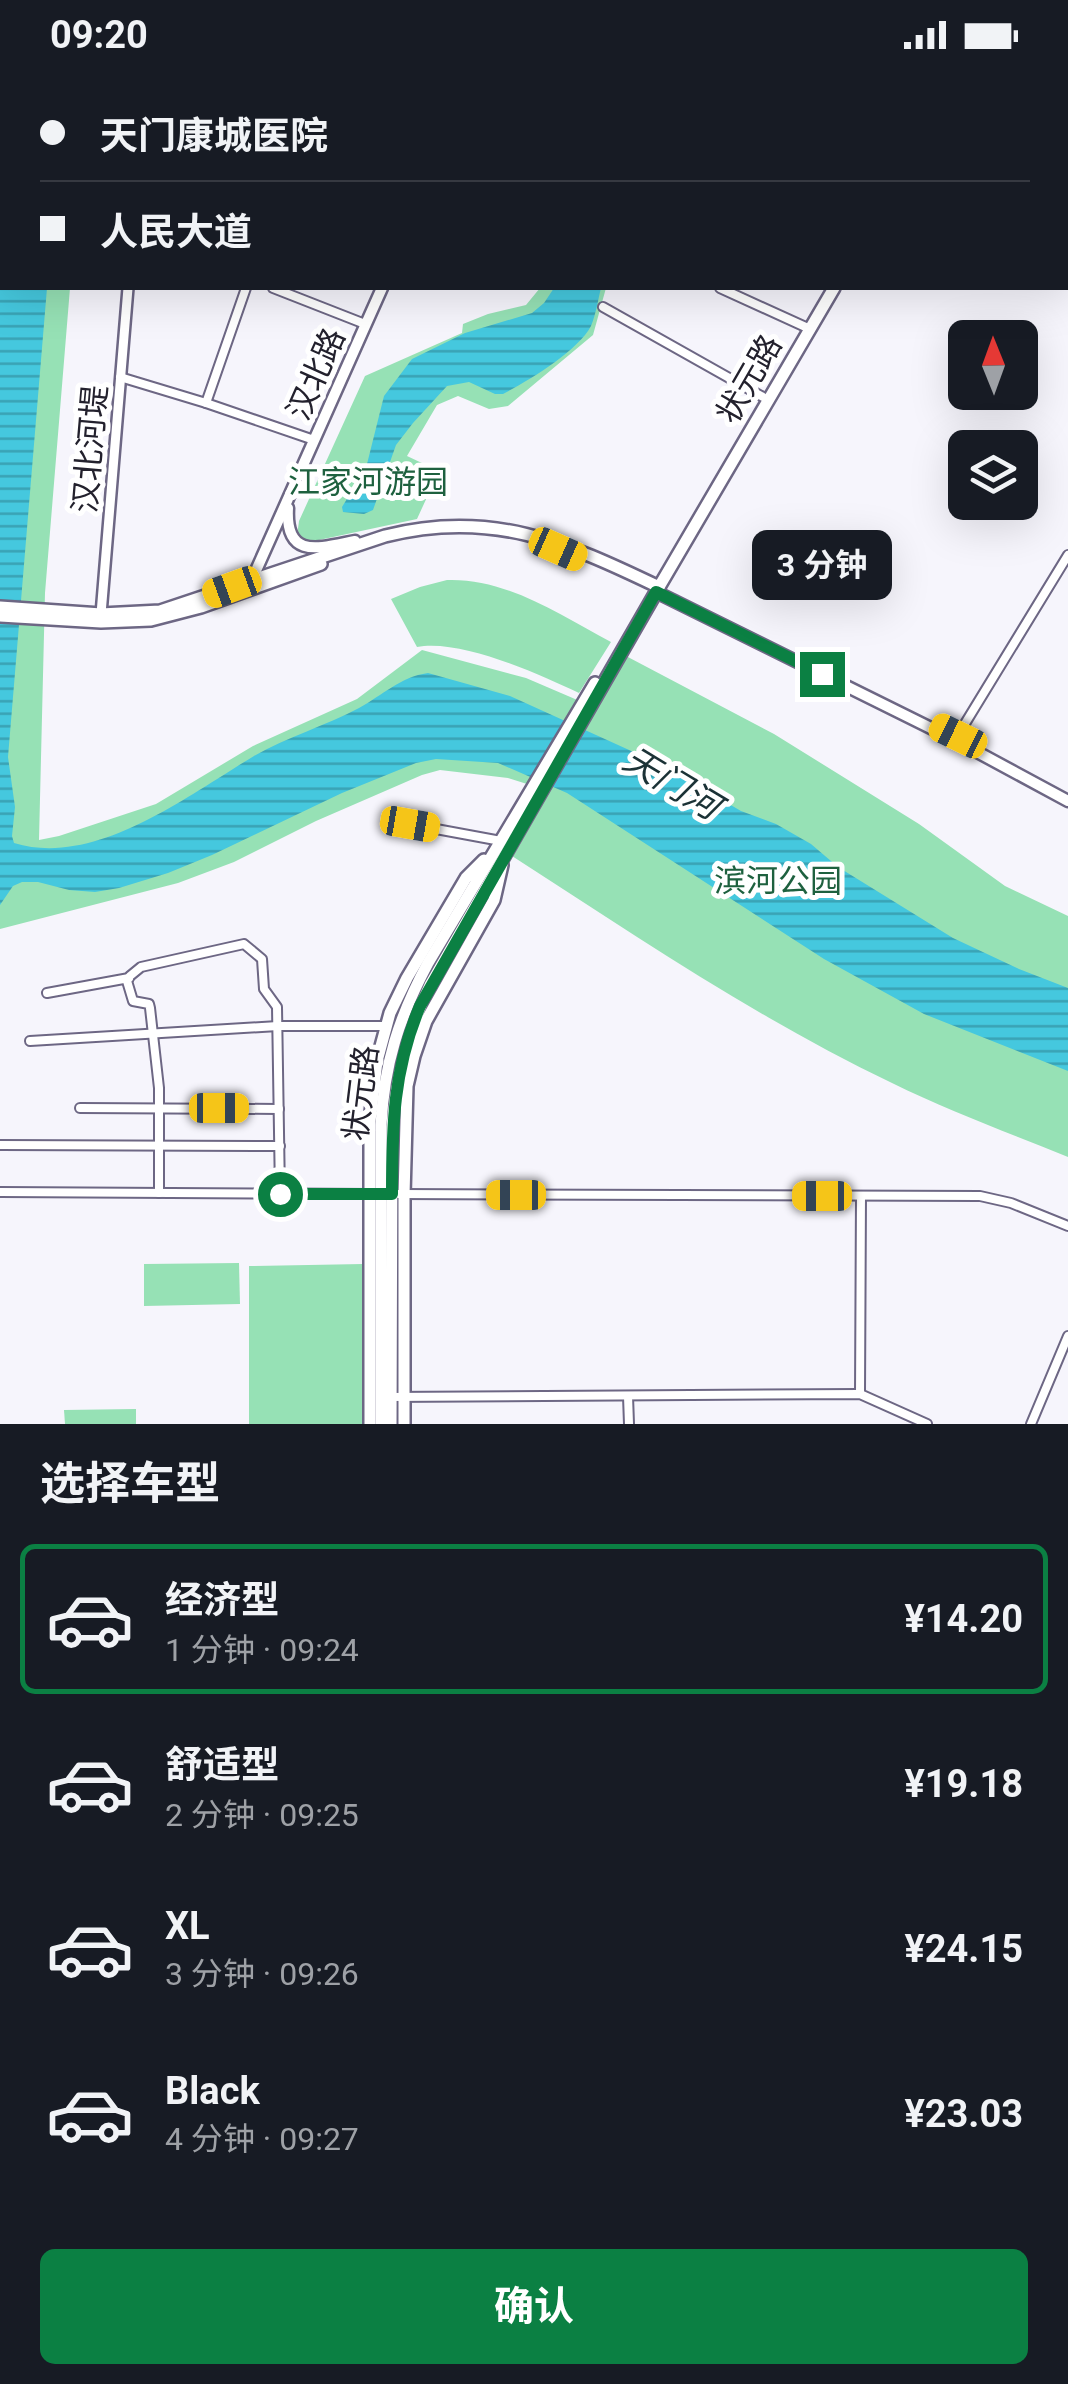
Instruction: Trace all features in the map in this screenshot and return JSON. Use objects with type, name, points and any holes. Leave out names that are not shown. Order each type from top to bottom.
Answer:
[{"type":"main road","name":"汉北路","points":[[249,585],[381,290]]},
{"type":"main road","name":"状元路","points":[[391,1424],[383,1096],[392,1047],[405,1010],[428,963],[528,805],[829,290]]},
{"type":"main road","name":"状元路","points":[[655,588],[763,397],[807,328]]},
{"type":"main road","points":[[288,502],[288,528],[302,547],[324,548],[442,526],[515,530],[556,543],[957,738],[1068,798]]},
{"type":"main road","points":[[0,616],[160,610],[422,532],[462,529],[501,531],[534,540],[655,588]]},
{"type":"main road","points":[[0,607],[101,622],[151,620],[201,607],[249,585],[385,536]]},
{"type":"main road","name":"状元路","points":[[386,1194],[406,1044],[420,1006],[500,849]]},
{"type":"main road","points":[[404,1424],[392,1397],[386,1194],[370,1121],[374,1076],[386,1026],[408,978],[461,886],[472,871],[500,849]]},
{"type":"main road","points":[[374,1076],[383,1096]]},
{"type":"main road","points":[[370,1424],[386,1194],[404,1134],[402,1083]]},
{"type":"main road","points":[[392,1142],[404,1134]]},
{"type":"main road","name":"状元路","points":[[381,1424],[392,1397]]},
{"type":"street","name":"汉北河堤","points":[[101,614],[128,290]]},
{"type":"street","points":[[206,403],[245,290]]},
{"type":"street","points":[[278,290],[366,324]]},
{"type":"street","points":[[724,290],[807,328]]},
{"type":"street","points":[[603,307],[763,397]]},
{"type":"street","points":[[120,377],[314,440]]},
{"type":"street","points":[[957,738],[1068,555]]},
{"type":"street","points":[[410,824],[500,849]]},
{"type":"street","points":[[47,994],[129,978],[142,966],[244,944],[262,960],[264,989],[276,1002],[280,1194]]},
{"type":"street","points":[[129,978],[133,1001],[150,1008],[158,1108],[159,1193]]},
{"type":"street","points":[[30,1040],[278,1026],[386,1026]]},
{"type":"street","points":[[80,1108],[279,1108]]},
{"type":"street","points":[[0,1145],[280,1146]]},
{"type":"street","points":[[0,1192],[991,1198],[1068,1226]]},
{"type":"street","points":[[860,1394],[861,1196]]},
{"type":"street","points":[[1031,1424],[1068,1336]]},
{"type":"street","points":[[392,1397],[860,1394],[927,1424]]},
{"type":"street","points":[[628,1396],[629,1424]]},
{"type":"green space","name":"滨河公园","points":[[0,290],[70,290],[45,593],[39,840],[156,804],[253,746],[357,699],[422,650],[526,678],[596,708],[626,656],[774,734],[919,824],[1005,886],[1068,916],[1068,1157],[957,1112],[842,1058],[698,976],[512,856],[546,795],[508,778],[440,770],[422,775],[234,862],[178,883],[0,929]]},
{"type":"green space","name":"江家河游园","points":[[538,290],[605,290],[593,335],[508,406],[489,409],[458,396],[437,405],[407,456],[439,471],[417,519],[305,543],[297,536],[299,521],[365,376],[462,333],[463,324],[526,305]]},
{"type":"green space","points":[[447,580],[491,585],[512,592],[611,642],[579,693],[477,653],[417,647],[391,599]]},
{"type":"green space","points":[[239,1263],[240,1304],[144,1306],[144,1264]]},
{"type":"green space","points":[[363,1264],[363,1424],[249,1424],[249,1266]]},
{"type":"green space","points":[[136,1409],[136,1424],[65,1424],[64,1410]]},
{"type":"water","name":"天门河","points":[[0,290],[47,290],[8,757],[15,807],[14,843],[45,848],[76,846],[108,837],[170,808],[267,749],[359,708],[409,678],[428,673],[510,696],[660,764],[741,811],[776,824],[811,844],[838,867],[953,938],[1068,988],[1068,1071],[924,1014],[824,959],[567,793],[498,763],[436,759],[416,763],[168,873],[95,892],[22,882],[13,886],[0,905]]},
{"type":"water","points":[[553,290],[601,290],[585,336],[525,381],[503,394],[469,382],[447,386],[396,445],[373,510],[364,514],[343,512],[342,507],[366,468],[384,396],[412,359],[465,333],[532,313]]},
{"type":"route","points":[[280,1194],[392,1194],[396,1087],[420,1006],[656,592],[822,674]]}]
